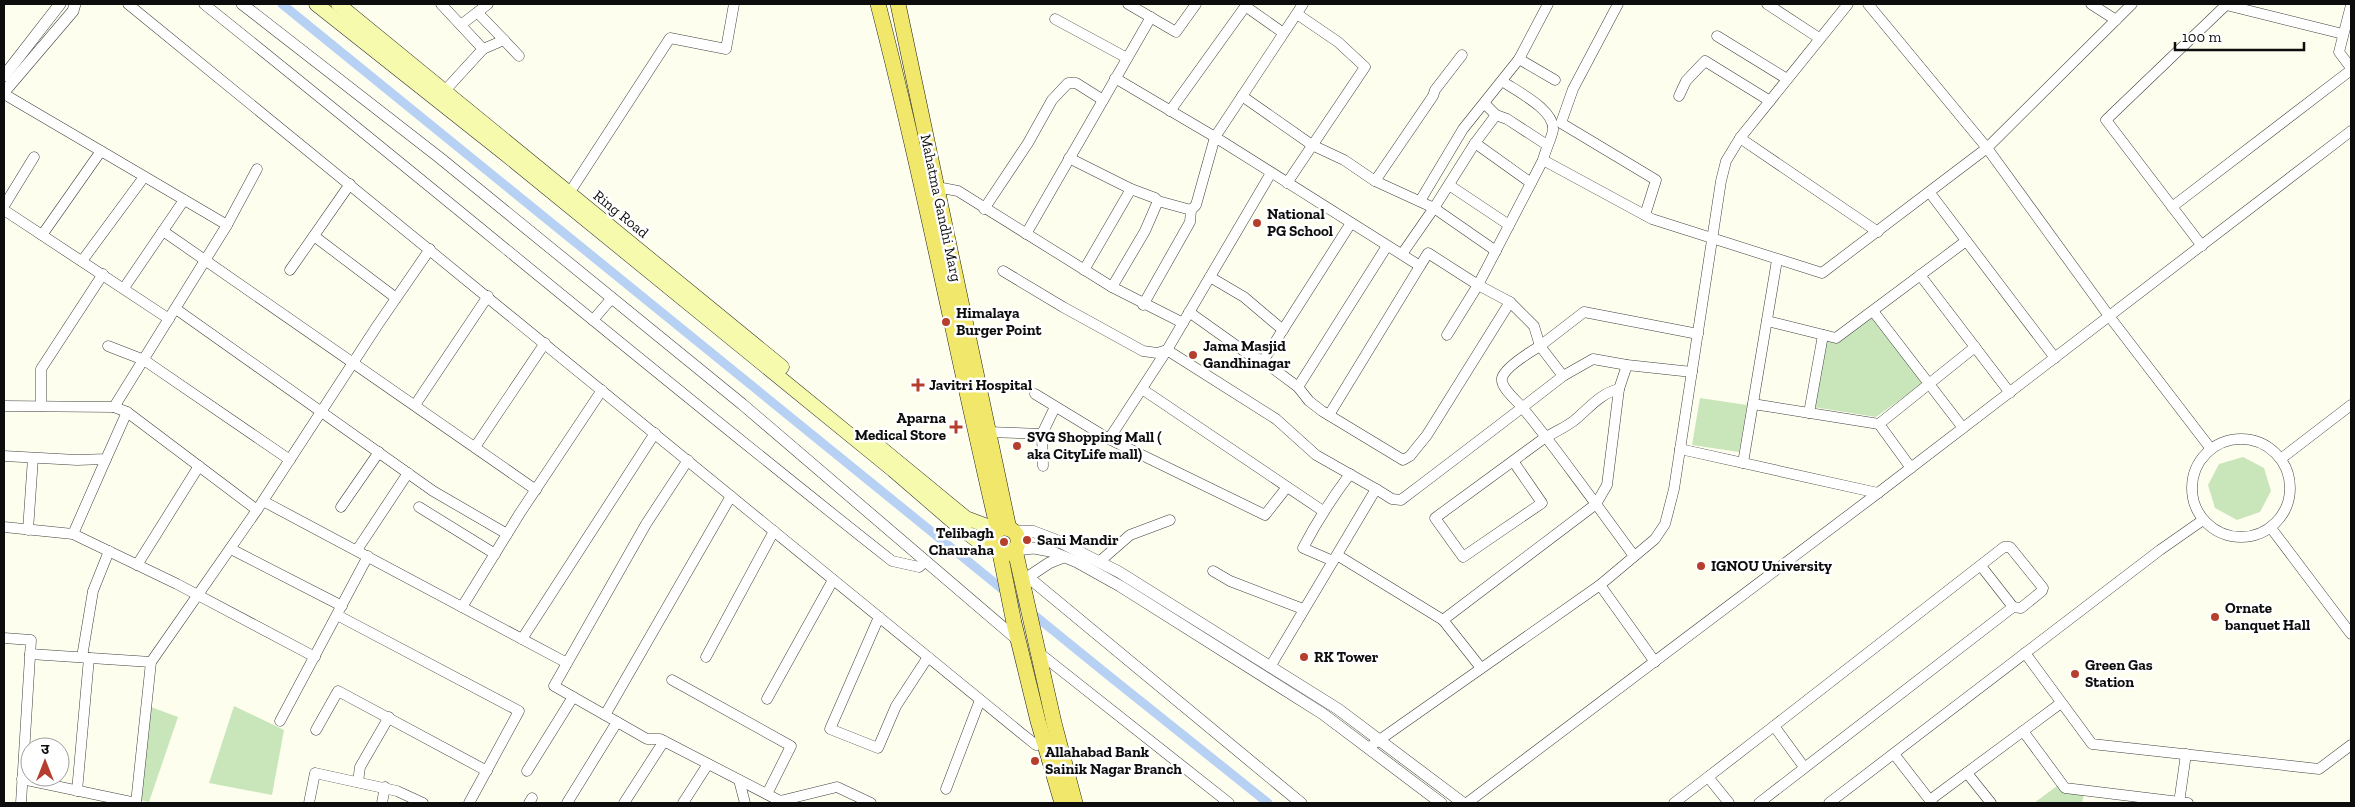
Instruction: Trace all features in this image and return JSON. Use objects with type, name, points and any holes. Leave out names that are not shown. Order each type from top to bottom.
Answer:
[{"type":"main road","points":[[316,4],[441,95]]},
{"type":"main road","name":"Ring Road","points":[[338,4],[441,95],[566,198],[966,518],[1007,530]]},
{"type":"main road","points":[[566,198],[959,527],[982,544],[1003,550],[1018,540],[1007,530],[967,397],[906,113],[878,4]]},
{"type":"main road","name":"Mahatma Gandhi Marg","points":[[898,4],[1007,530]]},
{"type":"main road","points":[[1007,530],[993,537],[1024,581],[1038,652],[1062,803]]},
{"type":"main road","points":[[1003,550],[1010,606],[1019,642],[1075,803]]},
{"type":"street","points":[[4,76],[60,4]]},
{"type":"street","points":[[75,4],[72,11],[4,93],[227,225]]},
{"type":"street","points":[[128,4],[1036,745],[1052,741]]},
{"type":"street","points":[[204,4],[416,174],[744,445],[892,561],[919,567],[926,561]]},
{"type":"street","points":[[242,4],[440,158],[742,404],[1019,642]]},
{"type":"street","points":[[441,4],[462,24],[483,49]]},
{"type":"street","points":[[462,24],[488,4]]},
{"type":"street","points":[[566,198],[670,38],[726,49],[734,4]]},
{"type":"street","points":[[1128,4],[1176,32],[1196,4]]},
{"type":"street","points":[[1143,305],[1190,222],[1191,210],[1196,205],[1215,137],[1282,32],[1303,4]]},
{"type":"street","points":[[1420,201],[1463,129],[1485,104],[1486,99],[1519,59],[1548,4]]},
{"type":"street","points":[[1618,4],[1573,89],[1561,123],[1656,180],[1645,215]]},
{"type":"street","points":[[1767,4],[1819,38]]},
{"type":"street","points":[[1368,748],[1600,584],[1655,539],[1665,524],[1674,489],[1712,237],[1726,161],[1740,138],[1848,4]]},
{"type":"street","points":[[1868,4],[1987,148],[2109,316],[2211,449]]},
{"type":"street","points":[[2091,4],[2116,20]]},
{"type":"street","points":[[1543,160],[1645,215],[1777,260],[1822,273],[1987,148],[2132,4]]},
{"type":"street","points":[[1170,110],[1246,5],[1282,32]]},
{"type":"street","points":[[2202,246],[2106,120],[2226,5],[2343,34]]},
{"type":"street","points":[[2172,207],[2351,69],[2339,52],[2351,5]]},
{"type":"street","points":[[478,13],[519,56]]},
{"type":"street","points":[[1287,183],[1364,67],[1338,42],[1297,14]]},
{"type":"street","points":[[1026,234],[1151,17]]},
{"type":"street","points":[[1055,19],[1127,58]]},
{"type":"street","points":[[1717,36],[1787,79]]},
{"type":"street","points":[[441,95],[483,49],[504,40]]},
{"type":"street","points":[[1375,181],[1433,96],[1435,90],[1462,55]]},
{"type":"street","points":[[1519,59],[1555,80]]},
{"type":"street","points":[[1679,96],[1686,81],[1705,61],[1770,101]]},
{"type":"street","points":[[1115,78],[1215,137],[1420,266]]},
{"type":"street","points":[[1447,335],[1478,285],[1496,251],[1543,160],[1546,146],[1553,134],[1553,120],[1545,110],[1502,81]]},
{"type":"street","points":[[984,209],[1028,144],[1052,100],[1068,83],[1076,83],[1103,100]]},
{"type":"street","points":[[1242,96],[1312,146],[1344,160],[1375,181],[1434,208],[1496,251]]},
{"type":"street","points":[[1485,104],[1496,115],[1507,119],[1546,146]]},
{"type":"street","points":[[1402,254],[1475,143],[1496,115]]},
{"type":"street","points":[[1467,803],[2010,393],[2351,132]]},
{"type":"street","points":[[1740,138],[1878,232]]},
{"type":"street","points":[[1475,143],[1531,183]]},
{"type":"street","points":[[42,235],[100,151]]},
{"type":"street","points":[[4,206],[34,157]]},
{"type":"street","points":[[1069,158],[1158,201],[1191,210]]},
{"type":"street","points":[[114,407],[227,225],[257,169]]},
{"type":"street","points":[[1108,439],[1167,350],[1270,173]]},
{"type":"street","points":[[82,261],[144,176]]},
{"type":"street","points":[[290,270],[350,184]]},
{"type":"street","points":[[1449,184],[1509,225]]},
{"type":"street","points":[[937,187],[958,191],[984,209],[1112,287],[1143,305],[1183,323]]},
{"type":"street","points":[[1084,270],[1131,189]]},
{"type":"street","points":[[1930,193],[2055,358]]},
{"type":"street","points":[[124,288],[184,200]]},
{"type":"street","points":[[1112,287],[1145,231],[1158,201]]},
{"type":"street","points":[[4,210],[169,319]]},
{"type":"street","points":[[1263,361],[1351,223]]},
{"type":"street","points":[[163,231],[206,259],[536,490]]},
{"type":"street","points":[[314,236],[396,298]]},
{"type":"street","points":[[1767,321],[1836,338],[1966,241]]},
{"type":"street","points":[[1298,387],[1387,246]]},
{"type":"street","points":[[59,787],[136,803],[151,662],[231,549],[353,362],[430,249]]},
{"type":"street","points":[[1330,415],[1428,253],[1478,285],[1510,302],[1534,326],[1540,346],[1563,376]]},
{"type":"street","points":[[1743,463],[1777,260]]},
{"type":"street","points":[[1004,271],[1143,351],[1157,353],[1167,350],[1276,419],[1316,455],[1392,499],[1401,500],[1563,376],[1593,359],[1627,365],[1692,372]]},
{"type":"street","points":[[41,406],[41,369],[103,274]]},
{"type":"street","points":[[1920,275],[2010,393]]},
{"type":"street","points":[[1210,277],[1244,298],[1283,330]]},
{"type":"street","points":[[415,405],[488,296]]},
{"type":"street","points":[[593,320],[612,298]]},
{"type":"street","points":[[1189,312],[1248,354],[1263,361],[1298,387],[1309,401],[1403,460],[1410,456],[1427,434],[1510,302]]},
{"type":"street","points":[[176,309],[433,491],[507,534]]},
{"type":"street","points":[[1873,311],[1963,428]]},
{"type":"street","points":[[1634,556],[1505,387],[1502,378],[1524,356],[1584,312],[1698,334]]},
{"type":"street","points":[[1809,413],[1823,335]]},
{"type":"street","points":[[475,447],[545,343]]},
{"type":"street","points":[[108,346],[144,360],[290,460]]},
{"type":"street","points":[[1879,424],[1975,347]]},
{"type":"street","points":[[1443,620],[1596,504],[1607,485],[1619,389],[1627,365]]},
{"type":"street","points":[[1142,389],[1322,511]]},
{"type":"street","points":[[1513,461],[1542,503],[1463,557],[1436,518],[1545,437],[1576,419],[1582,411],[1610,391],[1619,389]]},
{"type":"street","points":[[462,607],[507,534],[602,390]]},
{"type":"street","points":[[1035,394],[1108,439],[1265,515],[1288,487]]},
{"type":"street","points":[[1753,404],[1879,424],[1911,468]]},
{"type":"street","points":[[2282,458],[2351,405]]},
{"type":"street","points":[[4,406],[114,407],[127,412],[257,510]]},
{"type":"street","points":[[1042,466],[1042,434],[1055,407]]},
{"type":"street","points":[[73,534],[127,412]]},
{"type":"street","points":[[988,432],[1042,434]]},
{"type":"street","points":[[522,639],[655,433]]},
{"type":"street","points":[[2246,439],[2264,444],[2282,458],[2288,472],[2291,492],[2285,511],[2271,528],[2255,535],[2237,537],[2217,531],[2203,520],[2194,505],[2192,483],[2196,467],[2211,449],[2227,440],[2246,439]]},
{"type":"street","points":[[1680,449],[1878,493]]},
{"type":"street","points":[[341,507],[379,452]]},
{"type":"street","points":[[4,456],[77,460],[106,459]]},
{"type":"street","points":[[28,530],[33,458]]},
{"type":"street","points":[[688,460],[646,524],[554,686],[647,739],[664,741],[780,801],[837,787],[871,803]]},
{"type":"street","points":[[137,565],[199,466]]},
{"type":"street","points":[[357,550],[408,473]]},
{"type":"street","points":[[1350,474],[1329,506],[1322,511],[1303,548],[1335,558],[1443,620],[1481,668]]},
{"type":"street","points":[[1270,667],[1376,489]]},
{"type":"street","points":[[605,715],[731,496]]},
{"type":"street","points":[[263,501],[567,663]]},
{"type":"street","points":[[419,507],[495,554]]},
{"type":"street","points":[[1099,562],[1130,535],[1170,520]]},
{"type":"street","points":[[1829,803],[2203,520]]},
{"type":"street","points":[[4,528],[73,534],[199,596],[314,657]]},
{"type":"street","points":[[2271,528],[2351,634]]},
{"type":"street","points":[[1007,530],[1032,531],[1058,541],[1119,572],[1338,710],[1463,803]]},
{"type":"street","points":[[706,657],[774,531]]},
{"type":"street","points":[[1680,802],[1708,777],[2004,547],[2007,546],[2012,549],[2043,590],[2021,608],[2013,607],[1759,803]]},
{"type":"street","points":[[1003,550],[1034,548],[1064,557],[1129,591],[1323,714],[1441,803]]},
{"type":"street","points":[[231,549],[519,711],[469,803]]},
{"type":"street","points":[[77,791],[86,658],[93,591],[109,552]]},
{"type":"street","points":[[280,722],[368,556]]},
{"type":"street","points":[[1064,557],[1049,563],[1024,581],[1301,803]]},
{"type":"street","points":[[1981,566],[2013,607]]},
{"type":"street","points":[[1213,571],[1230,580],[1303,609]]},
{"type":"street","points":[[766,699],[833,580]]},
{"type":"street","points":[[1600,584],[1655,662]]},
{"type":"street","points":[[878,617],[830,729],[878,748],[896,706],[928,657]]},
{"type":"street","points":[[4,638],[31,640],[25,737]]},
{"type":"street","points":[[1038,652],[1229,803]]},
{"type":"street","points":[[30,654],[151,662]]},
{"type":"street","points":[[2025,654],[2092,744],[2319,768],[2351,745]]},
{"type":"street","points":[[672,680],[791,746],[766,794]]},
{"type":"street","points":[[316,730],[338,691],[486,771]]},
{"type":"street","points":[[527,771],[574,697]]},
{"type":"street","points":[[946,789],[980,700]]},
{"type":"street","points":[[1894,754],[1931,802],[2062,703]]},
{"type":"street","points":[[358,782],[360,767],[389,717]]},
{"type":"street","points":[[567,803],[617,722]]},
{"type":"street","points":[[1774,726],[1804,767]]},
{"type":"street","points":[[2024,731],[2065,788],[2182,803],[2186,754]]},
{"type":"street","points":[[624,803],[664,741]]},
{"type":"street","points":[[683,803],[708,764]]},
{"type":"street","points":[[309,803],[315,773],[385,788],[423,803]]},
{"type":"street","points":[[1967,773],[1991,803]]},
{"type":"street","points":[[1708,777],[1729,803]]},
{"type":"street","points":[[739,780],[745,803]]},
{"type":"street","points":[[21,803],[22,787]]},
{"type":"street","points":[[382,803],[385,788]]},
{"type":"green space","points":[[1872,317],[1923,383],[1876,417],[1813,407],[1825,339]]},
{"type":"green space","points":[[1700,398],[1747,405],[1739,452],[1692,445]]},
{"type":"green space","points":[[2243,457],[2264,468],[2271,491],[2260,512],[2237,520],[2215,508],[2208,485],[2219,464]]},
{"type":"green space","points":[[234,706],[284,730],[272,795],[209,783]]},
{"type":"green space","points":[[151,707],[178,717],[149,802],[140,800]]},
{"type":"green space","points":[[2057,786],[2084,794],[2082,803],[2034,803]]},
{"type":"waterway","points":[[282,4],[1268,803]]},
{"type":"place","name":"National PG School","points":[[1257,223]]},
{"type":"place","name":"Himalaya Burger Point","points":[[946,322]]},
{"type":"place","name":"Jama Masjid Gandhinagar","points":[[1193,355]]},
{"type":"place","name":"Javitri Hospital","points":[[918,385]]},
{"type":"place","name":"Aparna Medical Store","points":[[956,427]]},
{"type":"place","name":"SVG Shopping Mall ( aka CityLife mall)","points":[[1017,446]]},
{"type":"place","name":"Sani Mandir","points":[[1027,540]]},
{"type":"place","name":"Telibagh Chauraha","points":[[1004,542]]},
{"type":"place","name":"IGNOU University","points":[[1701,566]]},
{"type":"place","name":"Ornate banquet Hall","points":[[2215,617]]},
{"type":"place","name":"RK Tower","points":[[1304,657]]},
{"type":"place","name":"Green Gas Station","points":[[2075,674]]},
{"type":"place","name":"Allahabad Bank Sainik Nagar Branch","points":[[1035,761]]}]
